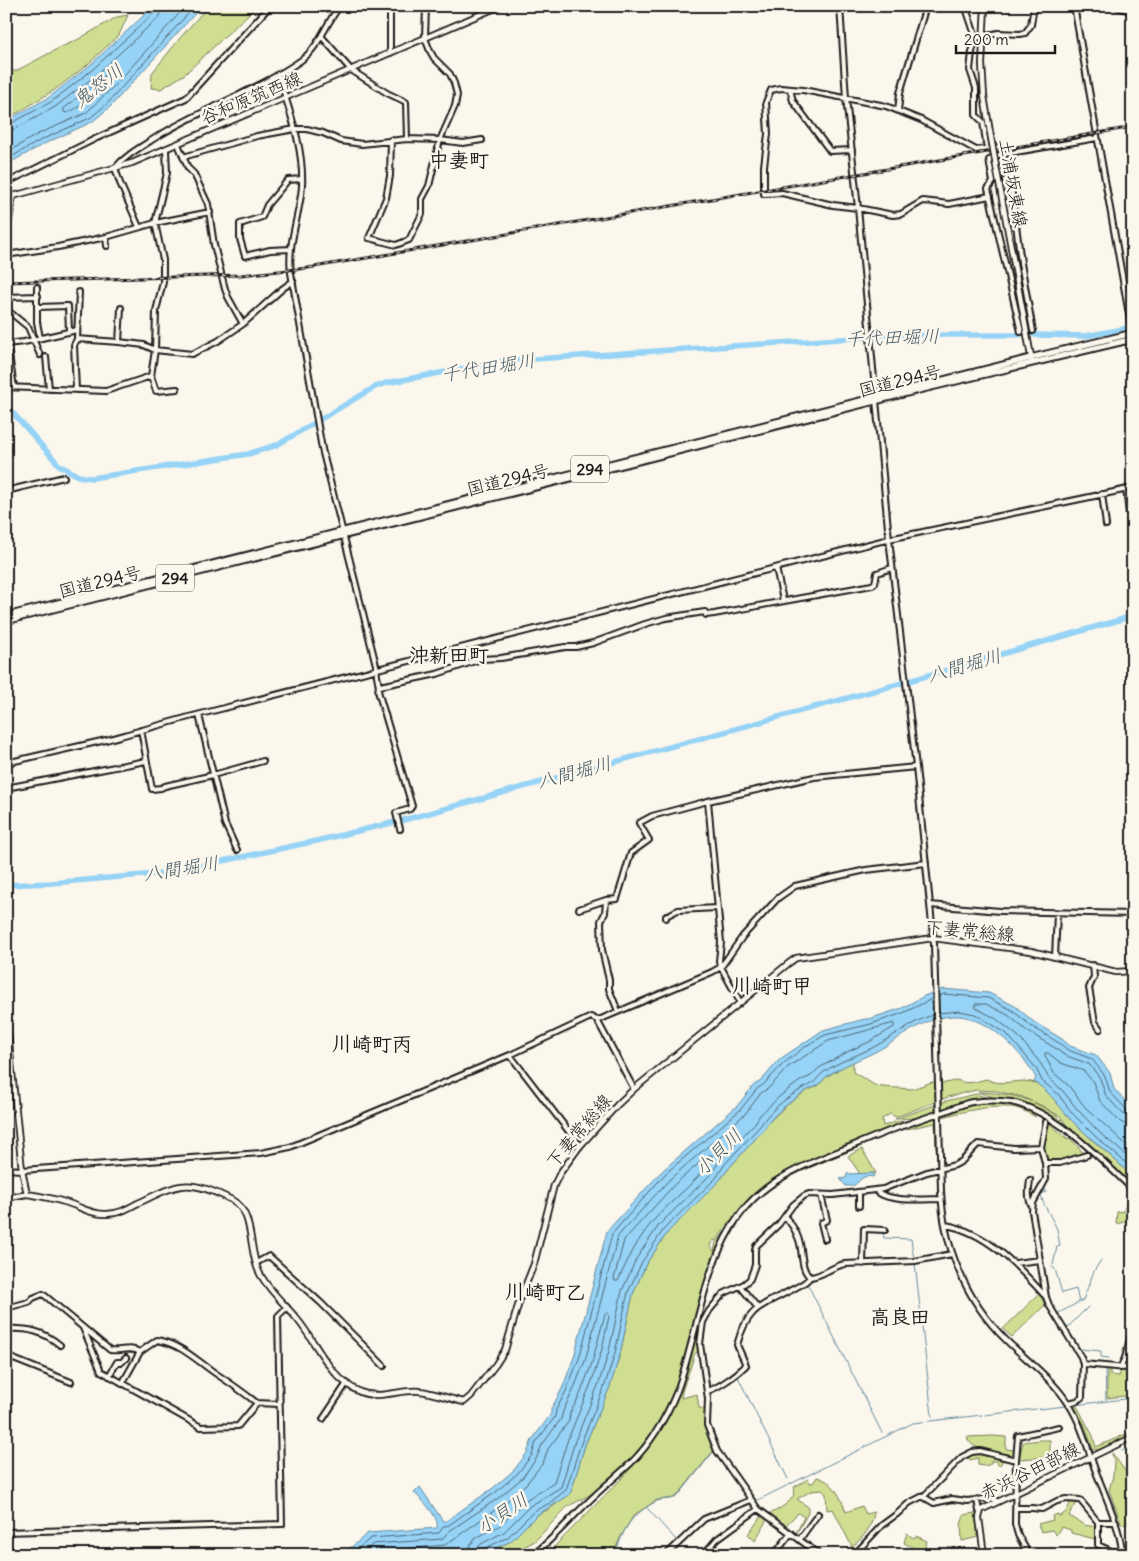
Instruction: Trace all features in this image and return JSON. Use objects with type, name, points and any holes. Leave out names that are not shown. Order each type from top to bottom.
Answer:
[{"type":"highway","name":"国道294号","points":[[6,621],[342,534],[1133,336]]},
{"type":"highway","name":"国道294号","points":[[6,616],[342,534]]},
{"type":"main road","name":"谷和原筑西線","points":[[6,198],[115,168],[166,149],[500,6]]},
{"type":"main road","name":"土浦坂東線","points":[[985,6],[982,80],[1031,360]]},
{"type":"main road","name":"下妻常総線","points":[[27,1194],[56,1200],[91,1212],[108,1214],[123,1210],[182,1185],[206,1190],[232,1200],[242,1208],[248,1223],[256,1263],[265,1284],[298,1320],[327,1364],[347,1384],[376,1396],[419,1391],[464,1402],[468,1400],[505,1350],[520,1299],[534,1264],[554,1185],[560,1172],[580,1146],[618,1104],[788,962],[796,958],[933,938],[1032,951],[1116,972],[1133,971]]},
{"type":"main road","points":[[6,1013],[22,1170],[27,1194]]},
{"type":"main road","name":"赤浜谷田部線","points":[[984,1555],[978,1518],[980,1511],[1133,1437]]},
{"type":"main road","points":[[614,1555],[619,1555]]},
{"type":"street","points":[[6,183],[96,138],[186,98],[270,6]]},
{"type":"street","points":[[139,227],[115,168],[138,148],[162,133],[203,111],[237,96],[301,61],[313,50],[340,6]]},
{"type":"street","points":[[387,6],[390,12],[390,53]]},
{"type":"street","points":[[391,140],[390,176],[386,198],[369,238],[396,246],[409,240],[422,214],[422,199],[429,186],[440,140],[455,106],[457,95],[450,74],[434,58],[425,38],[426,6]]},
{"type":"street","points":[[840,6],[846,98],[871,338],[889,539],[916,767],[933,938],[936,985],[941,1199],[945,1225],[952,1254],[964,1282],[988,1320],[1005,1339],[1057,1388],[1080,1424],[1116,1522],[1123,1553],[1111,1551],[1098,1544],[1098,1522],[1080,1500],[1066,1499],[1057,1501],[1042,1509],[1016,1508]]},
{"type":"street","points":[[898,111],[900,93],[926,6]]},
{"type":"street","points":[[967,6],[976,38],[970,70],[976,88],[976,115],[983,122],[987,149]]},
{"type":"street","points":[[976,38],[998,33],[1025,33],[1031,25],[1034,6]]},
{"type":"street","points":[[1074,6],[1133,336]]},
{"type":"street","points":[[1115,6],[1133,12]]},
{"type":"street","points":[[322,37],[351,70],[386,93],[406,102],[407,139]]},
{"type":"street","points":[[278,74],[295,129],[302,163],[302,179],[290,265],[322,449],[377,669],[376,674],[380,686],[378,691],[412,806],[410,809],[396,813],[400,829]]},
{"type":"street","points":[[790,89],[793,100],[830,151],[852,150]]},
{"type":"street","points":[[990,196],[949,204],[923,201],[901,214],[893,215],[833,205],[782,193],[764,194],[764,166],[768,134],[766,98],[771,90],[790,89],[886,106],[921,120],[976,150],[999,147]]},
{"type":"street","points":[[183,157],[257,136],[295,129],[307,129],[323,133],[332,138],[353,144],[407,139],[463,143],[482,140]]},
{"type":"street","points":[[1021,332],[988,189],[993,182],[989,160],[999,156],[1097,138]]},
{"type":"street","points":[[178,144],[183,157],[202,189],[210,212],[214,245],[225,289],[243,324]]},
{"type":"street","points":[[166,149],[167,173],[155,223],[163,260],[163,282],[156,311],[155,350],[151,376],[156,391],[177,389]]},
{"type":"street","points":[[291,249],[270,250],[245,256],[240,239],[240,224],[262,217],[267,205],[288,180],[302,179]]},
{"type":"street","points":[[1005,180],[1011,187],[1033,331]]},
{"type":"street","points":[[6,239],[14,195]]},
{"type":"street","points":[[6,255],[106,237],[155,223],[210,212]]},
{"type":"street","points":[[106,237],[107,246]]},
{"type":"street","points":[[76,340],[144,345],[155,350],[192,354],[218,341],[243,324],[293,281]]},
{"type":"street","points":[[37,286],[37,322],[40,338]]},
{"type":"street","points":[[76,390],[74,345],[77,330],[79,292]]},
{"type":"street","points":[[6,297],[38,296]]},
{"type":"street","points":[[38,307],[68,306],[68,331]]},
{"type":"street","points":[[119,342],[121,308]]},
{"type":"street","points":[[6,309],[28,327],[40,355]]},
{"type":"street","points":[[6,344],[24,342],[77,330]]},
{"type":"street","points":[[6,356],[9,355],[14,388]]},
{"type":"street","points":[[46,357],[49,389]]},
{"type":"street","points":[[6,387],[106,391],[151,376]]},
{"type":"street","points":[[6,491],[64,477]]},
{"type":"street","points":[[6,764],[889,539],[1133,488]]},
{"type":"street","points":[[1126,489],[1128,514]]},
{"type":"street","points":[[1102,494],[1106,525]]},
{"type":"street","points":[[776,568],[783,600]]},
{"type":"street","points":[[380,686],[437,674],[481,659],[501,658],[593,643],[666,618],[705,612],[706,615],[714,614],[872,585],[875,583],[877,573],[892,568]]},
{"type":"street","points":[[199,715],[225,824],[237,850]]},
{"type":"street","points":[[142,730],[152,789],[263,761]]},
{"type":"street","points":[[6,788],[146,761]]},
{"type":"street","points":[[579,910],[606,900],[617,899],[631,854],[649,840],[639,823],[652,816],[814,777],[916,767]]},
{"type":"street","points":[[708,801],[714,854],[720,942],[719,961],[740,1002]]},
{"type":"street","points":[[6,1169],[22,1170],[273,1151],[290,1147],[510,1055],[591,1018],[597,1020],[721,967],[743,936],[778,898],[795,886],[866,870],[926,863]]},
{"type":"street","points":[[606,900],[605,913],[600,921],[602,950],[609,980],[609,989],[618,1011]]},
{"type":"street","points":[[930,905],[1000,911],[1133,914]]},
{"type":"street","points":[[666,918],[666,916],[678,910],[717,908]]},
{"type":"street","points":[[1055,957],[1057,913]]},
{"type":"street","points":[[1093,965],[1094,977],[1090,988],[1095,1022],[1100,1029]]},
{"type":"street","points":[[597,1020],[634,1090]]},
{"type":"street","points":[[510,1055],[580,1146]]},
{"type":"street","points":[[533,1555],[628,1466],[643,1450],[658,1429],[670,1408],[680,1381],[708,1278],[728,1232],[749,1203],[771,1185],[808,1164],[900,1126],[963,1104],[984,1100],[1011,1102],[1027,1107],[1053,1120],[1133,1190]]},
{"type":"street","points":[[1032,1206],[1045,1181],[1045,1163],[1041,1147],[1046,1122]]},
{"type":"street","points":[[820,1555],[758,1508],[717,1451],[707,1425],[707,1391],[700,1344],[704,1315],[723,1294],[748,1282],[756,1265],[754,1250],[756,1246],[793,1205],[804,1196],[809,1194],[859,1193],[876,1190],[940,1168],[958,1164],[978,1144],[1014,1148],[1041,1147]]},
{"type":"street","points":[[1045,1163],[1060,1163],[1087,1154]]},
{"type":"street","points":[[1030,1180],[1030,1203],[1046,1297],[1049,1305],[1081,1356],[1083,1364],[1082,1397],[1068,1403]]},
{"type":"street","points":[[876,1190],[879,1194],[890,1198],[941,1199]]},
{"type":"street","points":[[859,1193],[859,1206]]},
{"type":"street","points":[[6,1198],[27,1194]]},
{"type":"street","points":[[821,1195],[827,1220],[821,1223],[825,1239]]},
{"type":"street","points":[[784,1217],[792,1224],[800,1240],[804,1266],[810,1277]]},
{"type":"street","points":[[945,1225],[979,1237],[1015,1263],[1046,1297]]},
{"type":"street","points":[[863,1264],[864,1229],[885,1230]]},
{"type":"street","points":[[707,1391],[713,1390],[746,1366],[738,1349],[745,1321],[758,1308],[796,1288],[810,1277],[820,1276],[839,1265],[915,1261],[952,1254]]},
{"type":"street","points":[[256,1263],[269,1256],[321,1302],[384,1366]]},
{"type":"street","points":[[1015,1263],[1040,1260]]},
{"type":"street","points":[[740,1286],[758,1308]]},
{"type":"street","points":[[6,1308],[29,1302],[43,1294],[110,1350],[116,1351],[128,1348],[140,1352]]},
{"type":"street","points":[[6,1532],[282,1524],[278,1316],[287,1307]]},
{"type":"street","points":[[82,1326],[100,1371],[201,1427],[238,1426],[257,1402]]},
{"type":"street","points":[[1120,1368],[1124,1362],[1133,1327]]},
{"type":"street","points":[[6,1330],[23,1328],[49,1336],[60,1345]]},
{"type":"street","points":[[122,1384],[140,1352],[157,1340],[174,1345],[232,1383],[257,1402],[279,1404]]},
{"type":"street","points":[[6,1356],[71,1382]]},
{"type":"street","points":[[109,1376],[117,1362],[122,1362],[126,1358]]},
{"type":"street","points":[[1083,1364],[1133,1368]]},
{"type":"street","points":[[323,1419],[347,1384]]},
{"type":"street","points":[[1029,1555],[1016,1529],[1018,1436],[1059,1427]]},
{"type":"street","points":[[854,1555],[882,1525],[897,1514],[908,1502],[922,1496],[962,1457],[972,1452],[980,1451],[1016,1460]]},
{"type":"street","points":[[922,1496],[934,1503],[948,1500],[992,1498],[998,1501]]},
{"type":"street","points":[[977,1500],[980,1511]]},
{"type":"street","points":[[666,1555],[704,1519],[752,1501]]},
{"type":"street","points":[[702,1555],[717,1539],[758,1508]]},
{"type":"street","points":[[800,1539],[818,1514]]},
{"type":"street","points":[[1098,1522],[1116,1522]]},
{"type":"street","points":[[774,1555],[791,1533]]},
{"type":"street","points":[[736,1555],[746,1555]]},
{"type":"green space","points":[[208,6],[257,6],[185,74],[161,89],[151,88],[152,73]]},
{"type":"green space","points":[[128,15],[119,35],[86,66],[56,89],[6,118],[6,71],[16,71],[117,17]]},
{"type":"green space","points":[[853,1061],[853,1072],[876,1086],[883,1087],[912,1089],[932,1082],[946,1083],[957,1080],[971,1082],[986,1079],[999,1083],[1029,1081],[1035,1083],[1051,1094],[1079,1127],[1133,1177],[1133,1188],[1070,1130],[1060,1116],[1023,1097],[996,1091],[976,1090],[948,1097],[896,1117],[890,1114],[882,1119],[883,1126],[895,1122],[914,1120],[794,1170],[747,1203],[715,1241],[713,1240],[710,1246],[714,1251],[716,1242],[731,1225],[710,1269],[677,1384],[665,1414],[636,1456],[597,1491],[567,1507],[535,1541],[508,1555],[482,1555],[511,1541],[537,1515],[551,1508],[571,1492],[585,1445],[610,1386],[620,1354],[633,1294],[646,1264],[668,1232],[720,1180],[768,1123],[787,1105],[806,1091],[818,1086],[826,1077]]},
{"type":"green space","points":[[978,1092],[1003,1094],[1028,1100],[1050,1111],[1067,1128],[1047,1116]]},
{"type":"green space","points":[[976,1094],[992,1099],[942,1111],[942,1102]]},
{"type":"green space","points":[[991,1101],[1020,1106],[1036,1117],[1016,1108],[993,1107],[943,1117],[943,1114],[969,1104]]},
{"type":"green space","points":[[935,1105],[935,1113],[916,1118],[895,1119]]},
{"type":"green space","points":[[1030,1109],[1053,1122],[1051,1125],[1068,1139],[1070,1138],[1081,1150],[1082,1155],[1055,1162],[1046,1162],[1044,1137],[1049,1123]]},
{"type":"green space","points":[[936,1116],[936,1148],[935,1123],[897,1131],[795,1174],[765,1192],[739,1222],[732,1235],[736,1223],[751,1204],[769,1188],[789,1175],[835,1153],[911,1125],[914,1122]]},
{"type":"green space","points":[[862,1149],[876,1173],[860,1174],[848,1156]]},
{"type":"green space","points":[[1125,1206],[1133,1206],[1132,1220],[1116,1224],[1117,1212],[1124,1211]]},
{"type":"green space","points":[[1040,1293],[1045,1305],[1012,1337],[1003,1329]]},
{"type":"green space","points":[[703,1317],[698,1351],[694,1355],[681,1398],[697,1394],[699,1408],[706,1409],[705,1426],[714,1450],[678,1495],[674,1498],[657,1500],[634,1515],[620,1538],[613,1555],[546,1555],[628,1472],[618,1477],[659,1431],[676,1397],[695,1336]]},
{"type":"green space","points":[[1107,1368],[1110,1368],[1110,1375],[1119,1376],[1121,1369],[1133,1370],[1133,1395],[1107,1398]]},
{"type":"green space","points":[[1073,1406],[1077,1406],[1093,1436],[1096,1447],[1133,1431],[1133,1434],[1098,1450],[1093,1449],[1084,1424]]},
{"type":"green space","points":[[967,1437],[1006,1437],[1006,1449],[1014,1450],[1014,1458],[979,1449],[969,1442]]},
{"type":"green space","points":[[1050,1440],[1050,1457],[1019,1459],[1023,1442]]},
{"type":"green space","points":[[979,1452],[1003,1460],[1000,1465],[998,1465],[997,1461],[991,1461],[991,1464],[984,1466],[978,1465],[978,1458],[970,1460],[967,1457]]},
{"type":"green space","points":[[1112,1453],[1126,1472],[1133,1476],[1133,1517],[1126,1525],[1121,1523],[1109,1490],[1113,1476],[1114,1461]]},
{"type":"green space","points":[[817,1477],[833,1486],[846,1512],[862,1506],[866,1514],[874,1512],[872,1522],[867,1531],[852,1547],[833,1509],[827,1510],[826,1494],[822,1490],[811,1491],[797,1499],[808,1507],[808,1513],[796,1534],[804,1517],[798,1513],[785,1526],[767,1515],[790,1500],[793,1496],[794,1487],[808,1479],[810,1483],[813,1483]]},
{"type":"green space","points":[[1071,1500],[1078,1501],[1069,1516],[1084,1525],[1095,1526],[1095,1539],[1071,1533],[1071,1530],[1061,1527],[1056,1535],[1052,1530],[1041,1532],[1038,1524],[1053,1520],[1052,1516],[1058,1514],[1059,1516],[1064,1513]]},
{"type":"green space","points":[[975,1513],[978,1537],[962,1541],[961,1525],[964,1515]]},
{"type":"green space","points":[[762,1516],[767,1519],[755,1541],[748,1534]]},
{"type":"green space","points":[[907,1533],[913,1538],[916,1536],[927,1541],[924,1553],[904,1543]]},
{"type":"water","name":"鬼怒川","points":[[154,6],[202,6],[110,107],[92,122],[44,144],[6,165],[6,121],[48,98],[89,66]]},
{"type":"water","name":"小貝川","points":[[943,989],[989,993],[1015,1006],[1034,1022],[1070,1046],[1096,1055],[1110,1073],[1114,1089],[1133,1109],[1133,1177],[1072,1121],[1050,1095],[1034,1082],[1036,1078],[1023,1058],[992,1029],[969,1018],[958,1016],[935,1019],[924,1023],[875,1052],[833,1072],[818,1085],[794,1099],[772,1118],[720,1180],[668,1232],[646,1264],[633,1294],[620,1354],[610,1387],[585,1445],[571,1492],[568,1496],[537,1515],[511,1541],[482,1555],[342,1555],[368,1533],[437,1528],[436,1519],[433,1514],[414,1493],[420,1487],[443,1521],[446,1521],[493,1488],[514,1470],[527,1453],[532,1440],[551,1414],[551,1409],[562,1389],[574,1357],[607,1231],[662,1171],[737,1106],[754,1085],[761,1081],[780,1059],[823,1030],[869,1019],[902,1008],[924,996]]},
{"type":"water","points":[[873,1173],[873,1177],[864,1177],[853,1186],[846,1186],[840,1179],[846,1178],[847,1174]]},
{"type":"waterway","name":"千代田堀川","points":[[1034,335],[1085,336],[1129,328]]},
{"type":"waterway","name":"千代田堀川","points":[[6,405],[59,465],[78,476],[92,478],[248,454],[277,445],[375,387],[386,383],[504,361],[901,335],[1019,335]]},
{"type":"waterway","name":"八間堀川","points":[[6,885],[167,873],[400,821],[895,685],[1133,616]]},
{"type":"waterway","points":[[1044,1187],[1046,1192],[1041,1194],[1043,1202],[1057,1229],[1060,1246],[1057,1247],[1053,1265]]},
{"type":"waterway","points":[[883,1232],[884,1238],[911,1239],[914,1259]]},
{"type":"waterway","points":[[1057,1314],[1083,1300],[1094,1271],[1101,1260]]},
{"type":"waterway","points":[[915,1263],[932,1416]]},
{"type":"waterway","points":[[1052,1267],[1055,1269],[1062,1293],[1076,1289],[1079,1302]]},
{"type":"waterway","points":[[828,1273],[807,1283],[882,1433]]},
{"type":"waterway","points":[[740,1292],[755,1307]]},
{"type":"waterway","points":[[1066,1329],[1088,1307]]},
{"type":"waterway","points":[[739,1345],[744,1330]]},
{"type":"waterway","points":[[1068,1333],[1080,1349],[1101,1351],[1101,1357],[1109,1358]]},
{"type":"waterway","points":[[744,1356],[750,1366],[738,1377],[788,1479]]},
{"type":"waterway","points":[[1086,1367],[1105,1368],[1106,1400]]},
{"type":"waterway","points":[[1074,1405],[1133,1398]]},
{"type":"waterway","points":[[1128,1399],[1131,1430]]},
{"type":"waterway","points":[[1039,1409],[1066,1406]]},
{"type":"waterway","points":[[985,1415],[1036,1409]]},
{"type":"waterway","points":[[754,1502],[913,1423],[982,1415]]},
{"type":"waterway","points":[[1122,1451],[1133,1446]]},
{"type":"waterway","points":[[616,1551],[630,1522],[640,1512],[655,1502],[678,1496],[714,1451],[747,1499]]},
{"type":"waterway","points":[[671,1555],[705,1522],[751,1503]]},
{"type":"waterway","points":[[647,1508],[677,1541]]},
{"type":"waterway","points":[[684,1549],[689,1555]]},
{"type":"railway","points":[[6,282],[241,275],[308,268],[1133,127]]},
{"type":"district","name":"中妻町","points":[[459,160]]},
{"type":"district","name":"沖新田町","points":[[449,655]]},
{"type":"district","name":"川崎町甲","points":[[772,986]]},
{"type":"district","name":"川崎町丙","points":[[372,1044]]},
{"type":"district","name":"川崎町乙","points":[[545,1292]]},
{"type":"district","name":"高良田","points":[[900,1317]]}]
